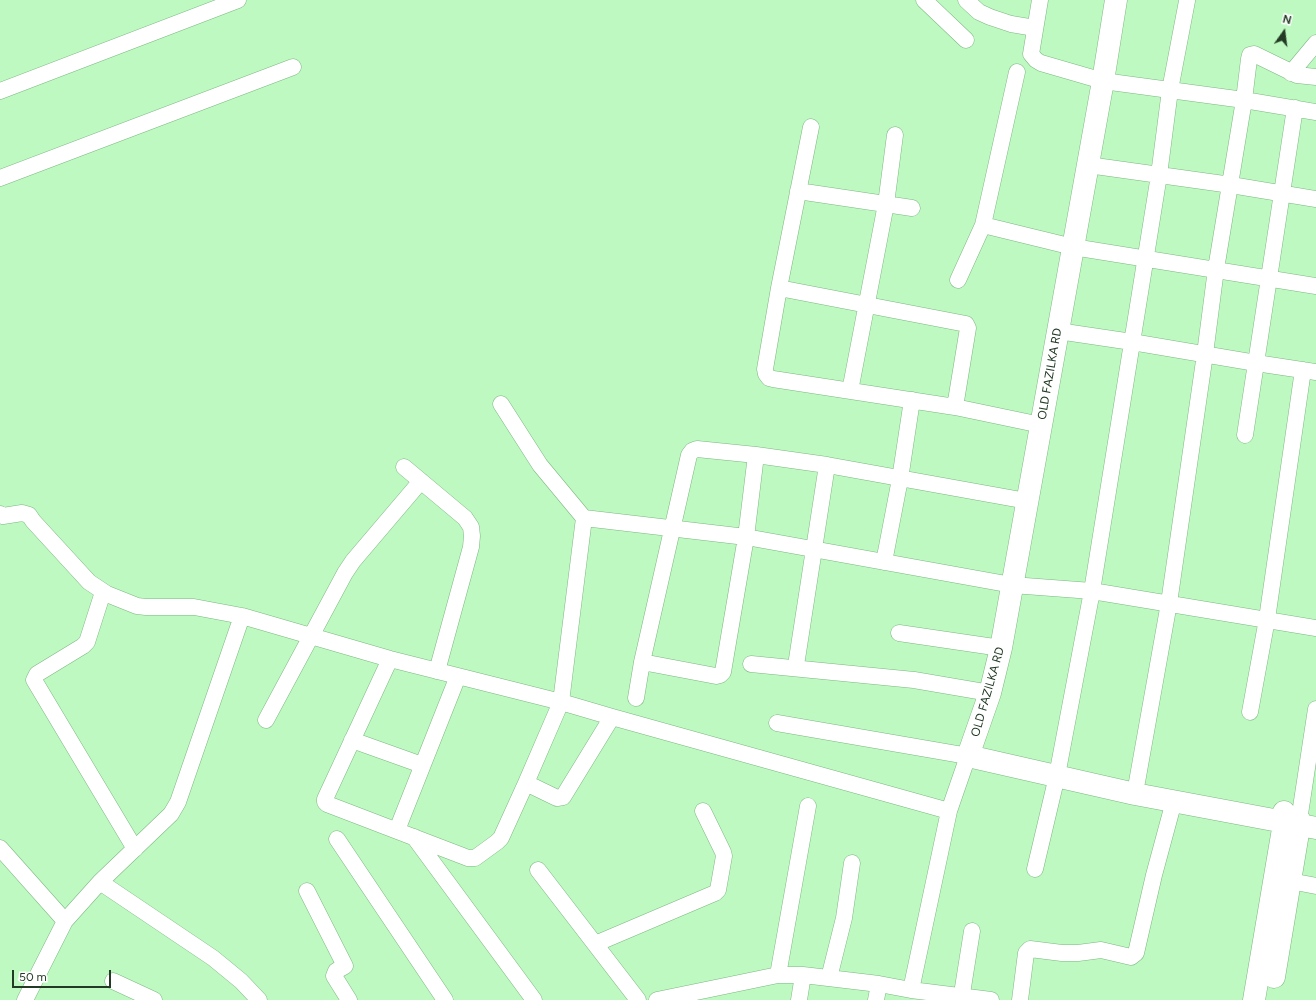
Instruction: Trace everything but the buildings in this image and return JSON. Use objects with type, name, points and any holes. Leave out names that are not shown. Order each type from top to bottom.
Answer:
[{"type":"main road","name":"OLD FAZILKA RD","points":[[1116,0],[1104,82],[1001,648],[990,693],[970,751],[1300,820]]},
{"type":"main road","name":"OLD FAZILKA RD","points":[[1127,784],[1174,801],[1300,820]]},
{"type":"main road","points":[[1270,1000],[1300,820]]},
{"type":"main road","points":[[1254,1000],[1300,820]]},
{"type":"street","points":[[0,91],[238,0]]},
{"type":"street","points":[[924,0],[966,40]]},
{"type":"street","points":[[966,0],[979,12],[990,17],[1011,24],[1035,28]]},
{"type":"street","points":[[1040,0],[1031,54],[1036,60],[1104,82],[1244,100],[1316,112]]},
{"type":"street","points":[[1035,869],[1058,770],[1092,592],[1159,175],[1170,90],[1187,1]]},
{"type":"street","points":[[1291,73],[1316,43]]},
{"type":"street","points":[[1127,784],[1169,603],[1216,269],[1231,185],[1249,59],[1252,54],[1291,73],[1316,77]]},
{"type":"street","points":[[0,178],[293,67]]},
{"type":"street","points":[[958,280],[982,225],[1017,72]]},
{"type":"street","points":[[1245,435],[1295,108]]},
{"type":"street","points":[[811,127],[778,288],[765,370],[769,378],[955,407],[1041,425]]},
{"type":"street","points":[[850,391],[868,305],[886,204],[895,135]]},
{"type":"street","points":[[1088,165],[1231,185],[1316,199]]},
{"type":"street","points":[[798,191],[912,208]]},
{"type":"street","points":[[982,225],[1073,247],[1316,286]]},
{"type":"street","points":[[778,288],[966,324],[968,328],[955,407]]},
{"type":"street","points":[[1058,331],[1310,371],[1250,712]]},
{"type":"street","points":[[884,562],[900,479],[912,400]]},
{"type":"street","points":[[501,404],[540,465],[584,518],[746,537],[1012,585],[1092,592],[1169,603],[1316,628]]},
{"type":"street","points":[[636,698],[642,662],[672,529],[689,455],[692,451],[697,449],[756,454],[827,465],[1028,501]]},
{"type":"street","points":[[642,662],[716,676],[723,672],[746,537],[756,454]]},
{"type":"street","points":[[797,660],[827,465]]},
{"type":"street","points":[[404,467],[465,518],[471,527],[471,547],[438,671]]},
{"type":"street","points":[[266,720],[344,573],[421,481]]},
{"type":"street","points":[[0,514],[3,516],[22,513],[29,515],[33,522],[89,582],[103,592],[137,606],[194,606],[242,616],[312,635],[390,659],[561,702],[949,811]]},
{"type":"street","points":[[390,659],[325,799],[325,802],[468,858],[475,858],[501,838],[561,702],[584,518]]},
{"type":"street","points":[[103,592],[87,642],[83,646],[37,674],[34,680],[135,849]]},
{"type":"street","points":[[25,1000],[65,921],[100,882],[171,814],[178,802],[242,616]]},
{"type":"street","points":[[898,633],[1001,648]]},
{"type":"street","points":[[751,664],[914,680],[990,693]]},
{"type":"street","points":[[397,830],[458,676]]},
{"type":"street","points":[[1300,820],[1316,709]]},
{"type":"street","points":[[526,783],[557,798],[563,797],[612,717]]},
{"type":"street","points":[[777,723],[970,751],[949,811],[911,990]]},
{"type":"street","points":[[352,740],[422,765]]},
{"type":"street","points":[[1020,1000],[1026,953],[1030,949],[1062,953],[1102,950],[1131,957],[1136,953],[1154,875],[1174,801]]},
{"type":"street","points":[[778,975],[808,806]]},
{"type":"street","points":[[595,944],[708,896],[718,890],[724,856],[703,811]]},
{"type":"street","points":[[414,837],[534,1000]]},
{"type":"street","points":[[337,839],[445,1000]]},
{"type":"street","points":[[0,848],[65,921]]},
{"type":"street","points":[[829,978],[844,918],[852,863]]},
{"type":"street","points":[[538,870],[638,1000]]},
{"type":"street","points":[[1290,881],[1316,886]]},
{"type":"street","points":[[100,882],[213,958],[241,981],[259,1000]]},
{"type":"street","points":[[308,891],[345,966],[336,971],[334,976],[350,1000]]},
{"type":"street","points":[[961,998],[972,931]]},
{"type":"street","points":[[657,1000],[778,975],[803,975],[829,978],[879,984],[961,998],[991,1000]]},
{"type":"street","points":[[799,1000],[803,975]]},
{"type":"street","points":[[113,980],[154,1000]]},
{"type":"street","points":[[876,1000],[879,984]]}]
